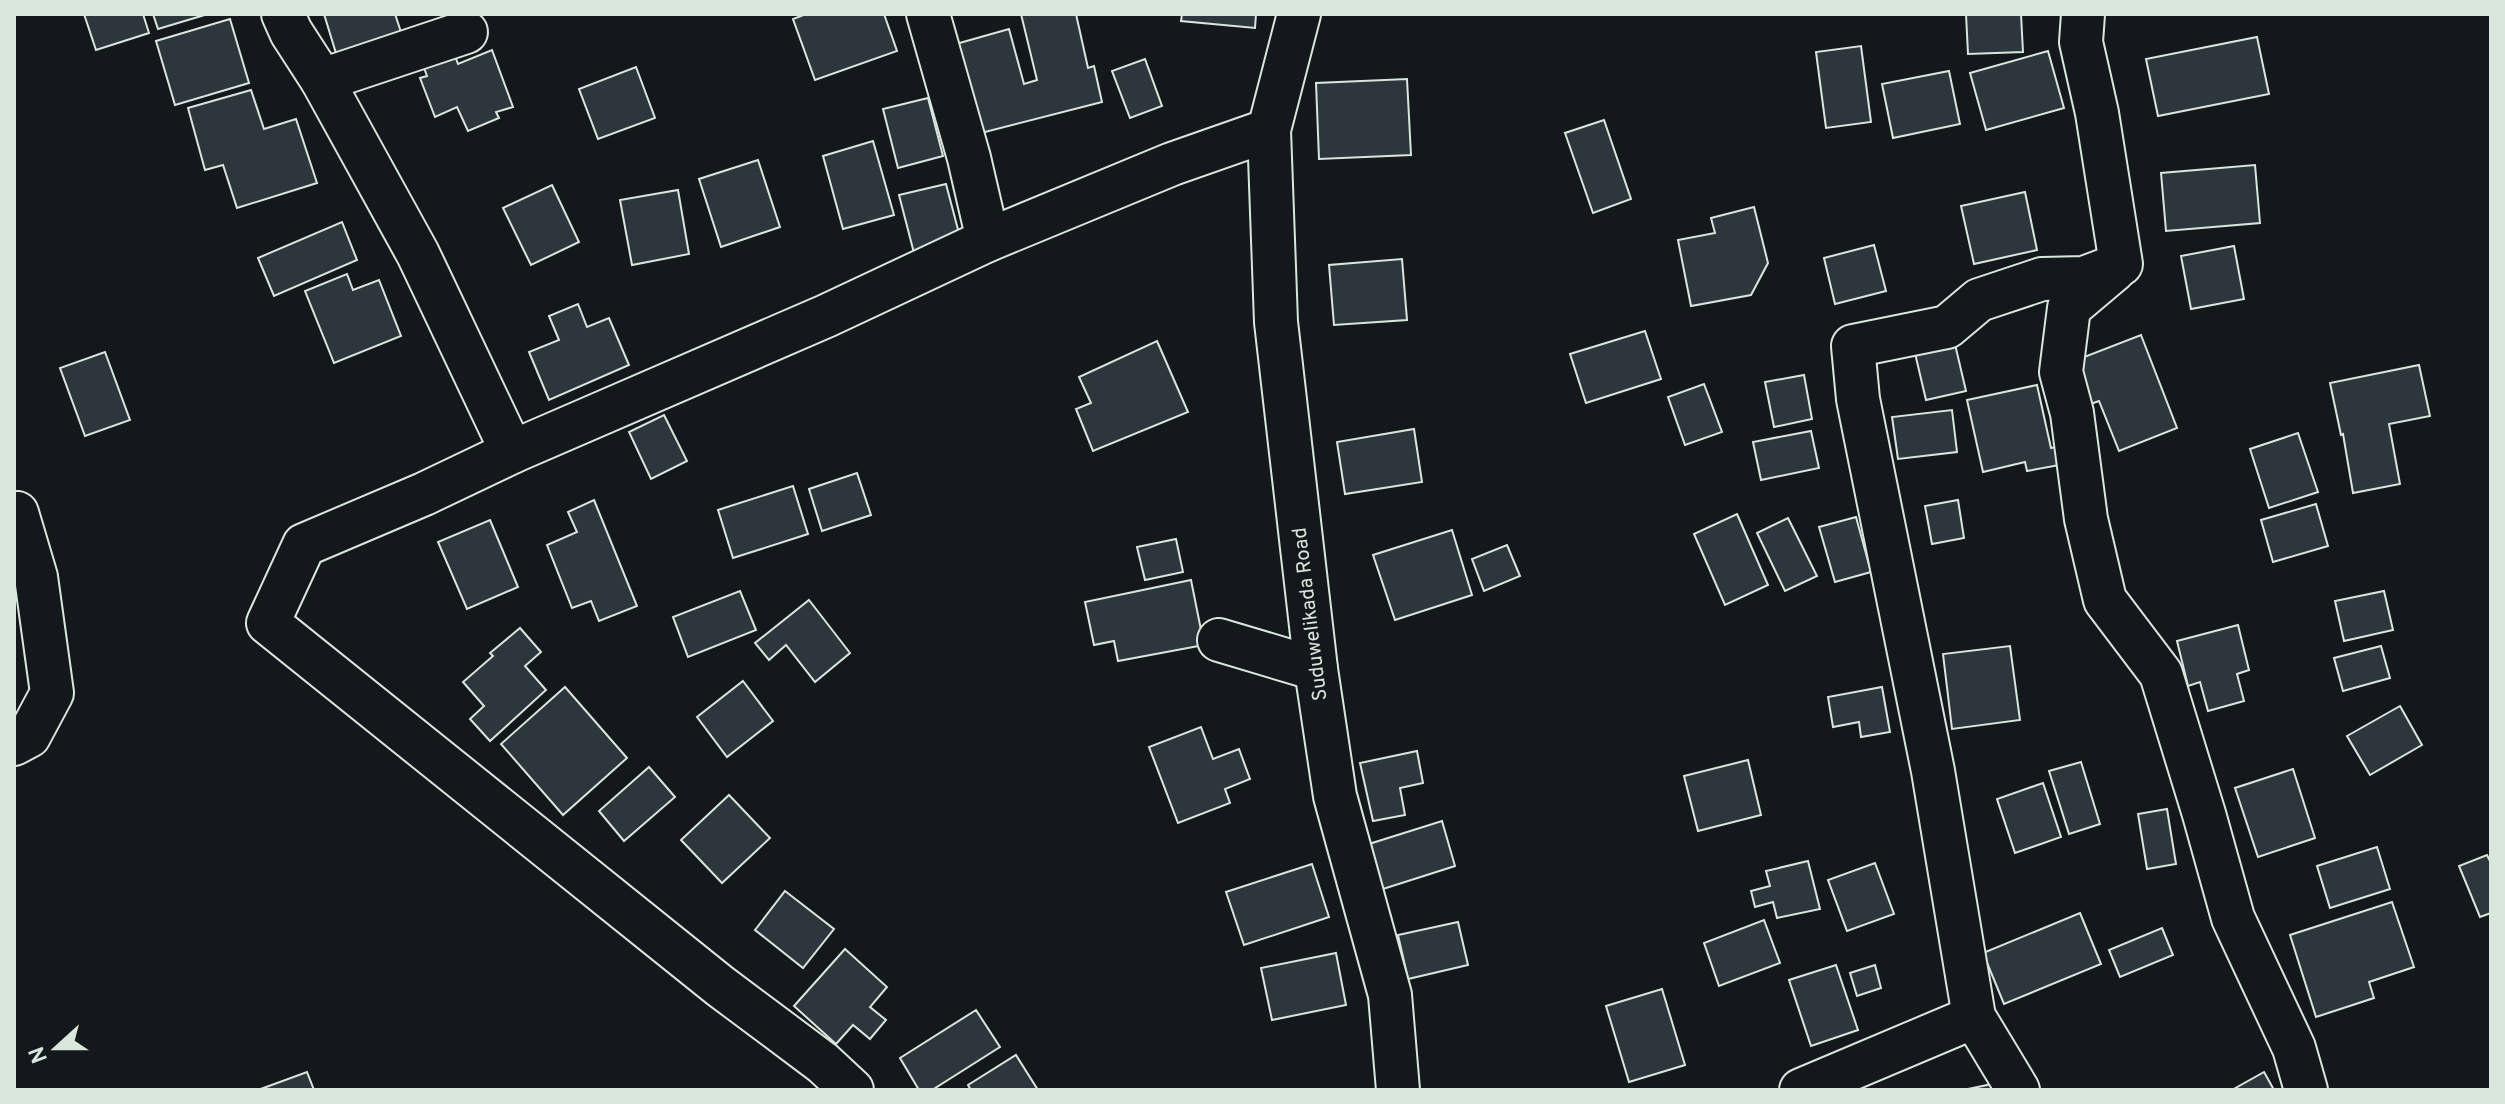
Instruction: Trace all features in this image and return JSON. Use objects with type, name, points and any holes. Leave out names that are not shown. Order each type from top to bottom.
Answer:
[{"type":"street","points":[[283,14],[418,254],[512,452]]},
{"type":"street","points":[[928,14],[969,158],[988,240]]},
{"type":"street","name":"Suduwelikada Road","points":[[1299,14],[1269,130],[1276,322],[1316,669],[1335,796],[1390,995],[1398,1090]]},
{"type":"street","points":[[2083,14],[2081,42],[2097,113],[2121,264]]},
{"type":"street","points":[[322,80],[466,32]]},
{"type":"street","points":[[852,1090],[823,1063],[720,986],[268,623],[304,545],[826,316],[988,240],[1172,164],[1269,130]]},
{"type":"street","points":[[2018,1090],[1974,1017],[1930,756],[1858,399],[1853,346],[1947,327],[1979,300],[2042,279],[2084,278],[2121,264]]},
{"type":"street","points":[[2121,264],[2069,308],[2067,321],[2061,372],[2072,413],[2086,519],[2105,600],[2161,674],[2233,918],[2294,1048],[2306,1090]]},
{"type":"street","points":[[14,744],[29,736],[52,693],[36,577],[17,513]]},
{"type":"street","points":[[1219,640],[1316,669]]},
{"type":"street","points":[[1801,1090],[1974,1017]]},
{"type":"building","points":[[84,14],[143,14],[149,33],[96,50]]},
{"type":"building","points":[[153,14],[208,14],[158,29]]},
{"type":"building","points":[[324,14],[395,14],[404,41],[339,63]]},
{"type":"building","points":[[806,14],[884,14],[897,51],[815,80],[793,19]]},
{"type":"building","points":[[1021,14],[1076,14],[1088,68],[1094,66],[1102,102],[981,133],[956,44],[1009,29],[1024,84],[1037,80]]},
{"type":"building","points":[[1182,14],[1256,14],[1255,28],[1181,21]]},
{"type":"building","points":[[1966,14],[2021,14],[2023,52],[1968,54]]},
{"type":"building","points":[[230,19],[249,83],[175,105],[156,41]]},
{"type":"building","points":[[2257,37],[2269,94],[2158,116],[2146,59]]},
{"type":"building","points":[[1861,46],[1871,122],[1826,128],[1816,52]]},
{"type":"building","points":[[492,50],[513,107],[496,112],[499,118],[468,131],[457,107],[435,117],[420,78],[427,76],[423,65],[454,53],[458,64]]},
{"type":"building","points":[[2048,51],[2064,108],[1986,130],[1970,73]]},
{"type":"building","points":[[1145,59],[1162,106],[1130,118],[1112,71]]},
{"type":"building","points":[[636,67],[655,118],[598,139],[579,89]]},
{"type":"building","points":[[1949,71],[1960,124],[1893,138],[1882,84]]},
{"type":"building","points":[[1407,79],[1411,155],[1319,159],[1316,83]]},
{"type":"building","points":[[251,90],[264,129],[296,119],[317,183],[237,208],[223,165],[205,170],[188,108]]},
{"type":"building","points":[[928,98],[943,156],[898,168],[883,109]]},
{"type":"building","points":[[1604,120],[1631,199],[1593,213],[1565,133]]},
{"type":"building","points":[[873,141],[894,215],[843,229],[823,156]]},
{"type":"building","points":[[758,160],[780,227],[721,247],[699,179]]},
{"type":"building","points":[[2255,165],[2260,223],[2166,231],[2161,173]]},
{"type":"building","points":[[946,184],[961,241],[914,253],[899,195]]},
{"type":"building","points":[[552,185],[579,242],[531,265],[503,208]]},
{"type":"building","points":[[678,190],[689,254],[632,265],[620,200]]},
{"type":"building","points":[[2025,192],[2037,250],[1974,264],[1961,206]]},
{"type":"building","points":[[1754,207],[1768,263],[1751,295],[1691,306],[1678,240],[1715,233],[1711,218]]},
{"type":"building","points":[[342,222],[357,260],[274,296],[258,258]]},
{"type":"building","points":[[1874,245],[1886,291],[1835,304],[1824,258]]},
{"type":"building","points":[[2234,246],[2244,299],[2191,309],[2181,256]]},
{"type":"building","points":[[1402,259],[1407,320],[1334,325],[1329,265]]},
{"type":"building","points":[[347,274],[353,290],[379,280],[401,336],[334,363],[305,291]]},
{"type":"building","points":[[578,304],[587,327],[609,318],[629,365],[549,400],[529,352],[559,340],[549,316]]},
{"type":"building","points":[[1645,331],[1661,379],[1586,403],[1570,354]]},
{"type":"building","points":[[2141,335],[2177,428],[2119,451],[2099,401],[2082,407],[2066,364]]},
{"type":"building","points":[[1954,340],[1966,391],[1926,400],[1914,349]]},
{"type":"building","points":[[1157,341],[1188,412],[1093,451],[1076,409],[1091,403],[1079,377]]},
{"type":"building","points":[[105,352],[130,420],[85,436],[60,368]]},
{"type":"building","points":[[2419,365],[2430,416],[2389,424],[2400,484],[2353,493],[2330,383]]},
{"type":"building","points":[[1804,375],[1812,419],[1774,427],[1765,382]]},
{"type":"building","points":[[1704,384],[1722,432],[1685,445],[1668,397]]},
{"type":"building","points":[[2037,385],[2051,448],[2061,446],[2065,464],[2027,471],[2025,462],[1983,472],[1967,400]]},
{"type":"building","points":[[1952,410],[1957,452],[1898,459],[1892,417]]},
{"type":"building","points":[[664,415],[687,461],[651,479],[629,432]]},
{"type":"building","points":[[1414,429],[1422,482],[1345,494],[1337,442]]},
{"type":"building","points":[[1811,431],[1819,468],[1761,480],[1753,442]]},
{"type":"building","points":[[2298,433],[2318,492],[2269,508],[2250,449]]},
{"type":"building","points":[[857,473],[871,515],[822,531],[809,489]]},
{"type":"building","points":[[793,486],[808,534],[733,558],[718,510]]},
{"type":"building","points":[[594,500],[637,606],[599,621],[591,601],[572,608],[547,545],[577,532],[568,512]]},
{"type":"building","points":[[1958,500],[1964,538],[1932,544],[1925,506]]},
{"type":"building","points":[[2316,504],[2328,546],[2273,562],[2261,520]]},
{"type":"building","points":[[1737,514],[1768,585],[1725,605],[1694,534]]},
{"type":"building","points":[[1856,517],[1871,572],[1835,582],[1819,527]]},
{"type":"building","points":[[1788,518],[1817,576],[1785,591],[1757,533]]},
{"type":"building","points":[[490,520],[518,587],[467,609],[438,542]]},
{"type":"building","points":[[1452,530],[1472,595],[1395,620],[1373,555]]},
{"type":"building","points":[[1176,539],[1183,572],[1145,580],[1137,547]]},
{"type":"building","points":[[1507,545],[1520,576],[1484,591],[1472,559]]},
{"type":"building","points":[[1191,580],[1204,645],[1118,661],[1114,641],[1094,645],[1085,602]]},
{"type":"building","points":[[740,591],[756,630],[688,657],[673,617]]},
{"type":"building","points":[[2384,591],[2393,630],[2344,641],[2335,601]]},
{"type":"building","points":[[809,600],[850,653],[815,682],[786,645],[769,660],[755,643]]},
{"type":"building","points":[[2238,625],[2249,670],[2237,674],[2244,701],[2208,711],[2200,682],[2188,686],[2177,641]]},
{"type":"building","points":[[520,628],[541,652],[525,666],[546,690],[490,741],[470,719],[484,706],[463,682],[493,656],[490,653]]},
{"type":"building","points":[[2010,646],[2020,720],[1952,729],[1943,654]]},
{"type":"building","points":[[2381,646],[2390,678],[2343,691],[2334,658]]},
{"type":"building","points":[[743,681],[773,721],[727,757],[697,717]]},
{"type":"building","points":[[565,687],[627,758],[563,815],[501,744]]},
{"type":"building","points":[[1882,687],[1890,732],[1861,737],[1859,722],[1833,727],[1828,697]]},
{"type":"building","points":[[2400,706],[2422,745],[2370,775],[2347,736]]},
{"type":"building","points":[[1201,727],[1213,759],[1239,749],[1250,779],[1225,789],[1230,803],[1178,823],[1149,747]]},
{"type":"building","points":[[1417,751],[1423,783],[1400,788],[1405,815],[1373,821],[1360,763]]},
{"type":"building","points":[[1748,760],[1761,815],[1698,831],[1684,776]]},
{"type":"building","points":[[2081,762],[2100,824],[2069,834],[2049,771]]},
{"type":"building","points":[[649,767],[675,797],[624,841],[599,811]]},
{"type":"building","points":[[2293,769],[2315,838],[2258,857],[2235,788]]},
{"type":"building","points":[[2043,783],[2061,837],[2015,853],[1997,799]]},
{"type":"building","points":[[729,795],[770,838],[722,883],[681,840]]},
{"type":"building","points":[[2167,809],[2176,864],[2147,869],[2138,814]]},
{"type":"building","points":[[1442,821],[1455,866],[1383,889],[1369,844]]},
{"type":"building","points":[[2377,847],[2390,889],[2330,908],[2317,866]]},
{"type":"building","points":[[2487,855],[2491,863],[2491,913],[2480,917],[2459,866]]},
{"type":"building","points":[[1808,861],[1820,909],[1777,918],[1773,902],[1755,907],[1751,891],[1770,886],[1766,871]]},
{"type":"building","points":[[1875,863],[1894,914],[1847,931],[1828,880]]},
{"type":"building","points":[[1312,864],[1329,917],[1244,945],[1226,892]]},
{"type":"building","points":[[785,891],[834,929],[803,968],[755,930]]},
{"type":"building","points":[[2392,902],[2414,967],[2369,982],[2374,998],[2316,1017],[2290,935]]},
{"type":"building","points":[[2080,913],[2101,964],[2004,1004],[1983,953]]},
{"type":"building","points":[[1764,920],[1780,963],[1719,986],[1704,943]]},
{"type":"building","points":[[1458,922],[1468,965],[1408,979],[1398,935]]},
{"type":"building","points":[[2162,928],[2173,955],[2120,977],[2109,950]]},
{"type":"building","points":[[845,949],[887,987],[870,1007],[886,1020],[870,1039],[853,1025],[836,1044],[794,1006]]},
{"type":"building","points":[[1336,953],[1346,1005],[1272,1020],[1261,968]]},
{"type":"building","points":[[1836,965],[1858,1030],[1811,1046],[1789,980]]},
{"type":"building","points":[[1875,965],[1881,988],[1857,996],[1850,973]]},
{"type":"building","points":[[1662,989],[1685,1065],[1629,1082],[1606,1006]]},
{"type":"building","points":[[976,1010],[1000,1047],[932,1090],[919,1090],[900,1058]]},
{"type":"building","points":[[1016,1055],[1038,1090],[971,1090],[968,1085]]},
{"type":"building","points":[[307,1072],[314,1090],[258,1090]]},
{"type":"building","points":[[2264,1072],[2274,1090],[2232,1090]]},
{"type":"building","points":[[1997,1083],[1998,1090],[1963,1090]]}]
